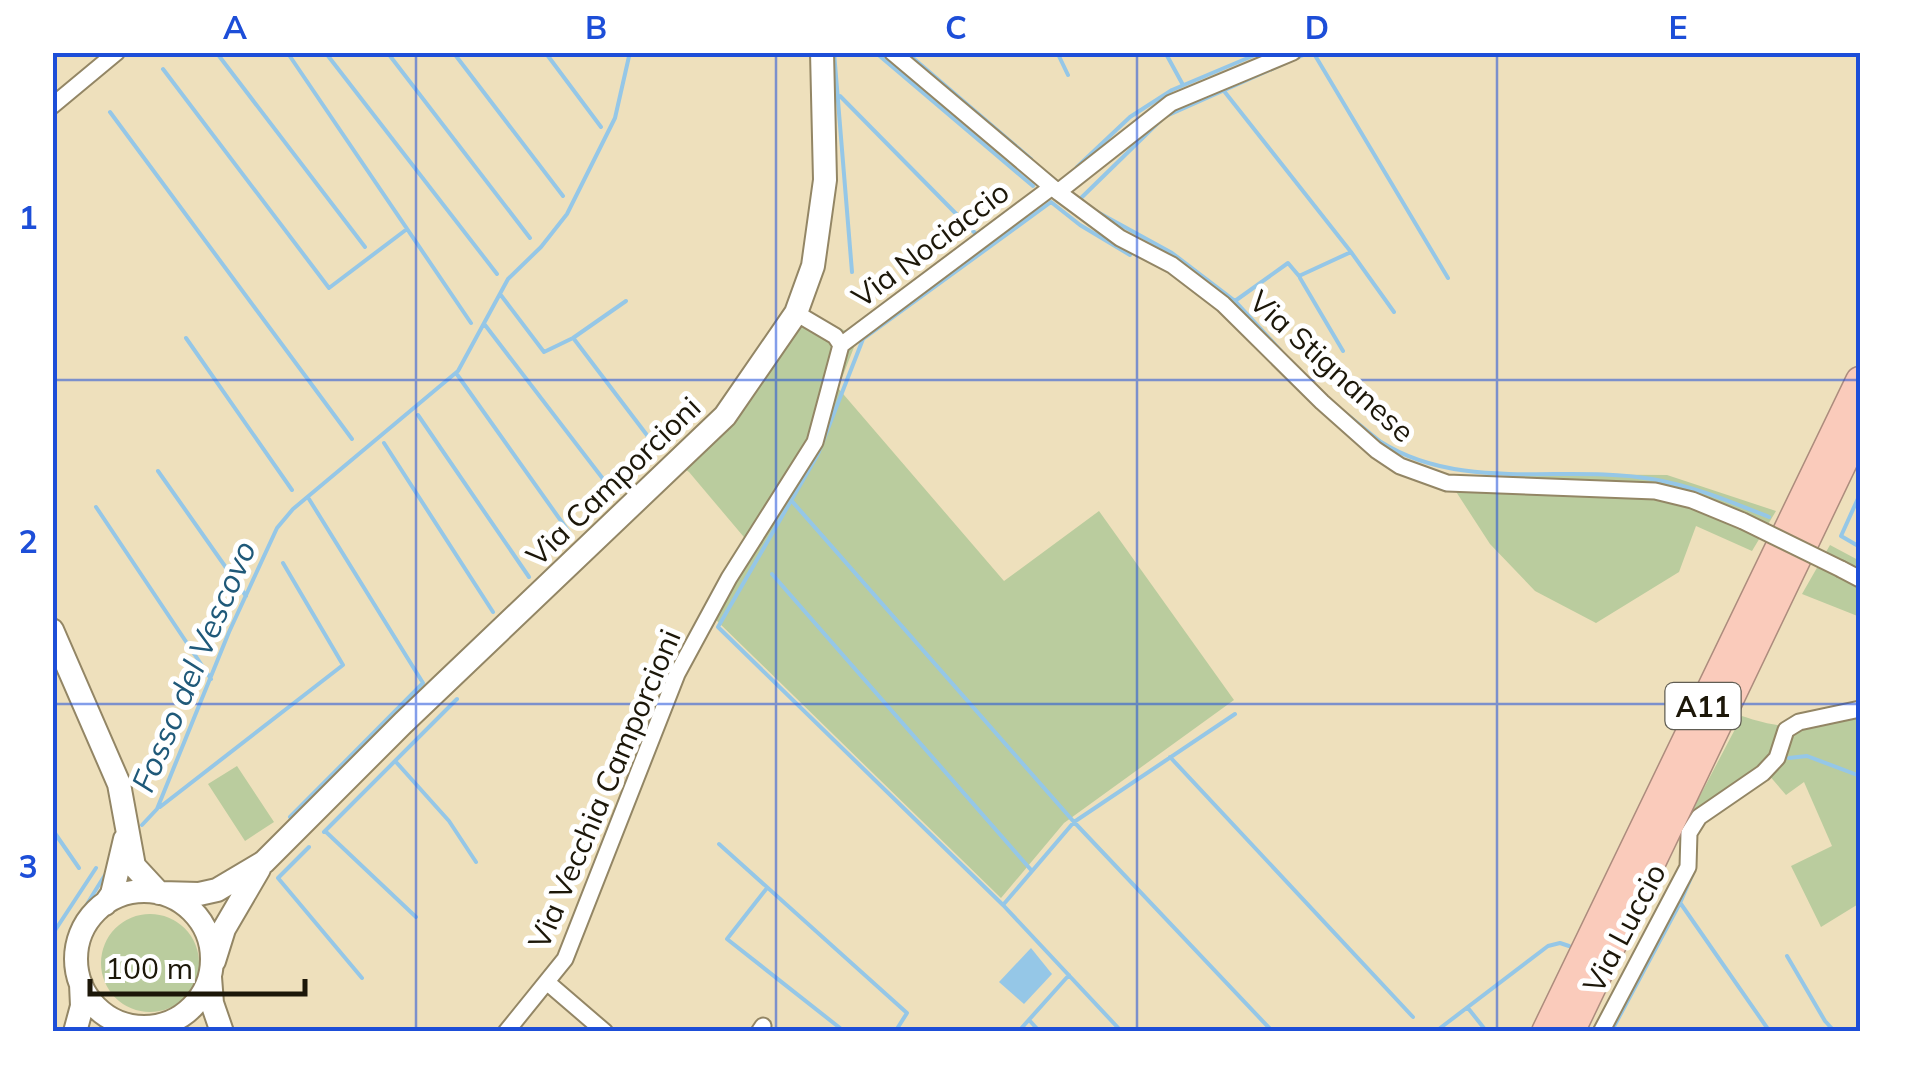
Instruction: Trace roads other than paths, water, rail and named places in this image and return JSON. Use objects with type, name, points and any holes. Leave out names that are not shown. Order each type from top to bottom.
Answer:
[{"type":"highway","name":"A11","points":[[1546,1032],[1860,381]]},
{"type":"highway","name":"A11","points":[[1570,1032],[1860,426]]},
{"type":"main road","name":"Via Camporcioni","points":[[264,862],[403,723],[725,416],[796,313],[814,266],[825,180],[822,52]]},
{"type":"main road","points":[[52,630],[111,764],[122,798],[134,866],[160,893],[187,906],[202,922],[210,941],[212,1003],[222,1032]]},
{"type":"main road","points":[[75,1032],[82,1006],[76,958],[80,937],[90,918],[112,894],[127,831]]},
{"type":"main road","points":[[105,904],[125,894],[199,894],[217,890],[264,862]]},
{"type":"main road","points":[[138,1028],[191,1009],[204,993],[224,929],[264,862]]},
{"type":"main road","points":[[80,984],[102,1014],[138,1028],[190,1032]]},
{"type":"street","points":[[52,106],[117,52]]},
{"type":"street","name":"Via Stignanese","points":[[892,52],[1055,190],[1120,238],[1172,265],[1222,304],[1322,402],[1400,466],[1447,483],[1655,492],[1692,500],[1860,579]]},
{"type":"street","name":"Via Nociaccio","points":[[841,345],[1171,103],[1293,52]]},
{"type":"street","points":[[796,313],[835,336],[841,345]]},
{"type":"street","name":"Via Vecchia Camporcioni","points":[[506,1032],[565,960],[677,674],[728,578],[814,442],[841,345]]},
{"type":"street","name":"Via Luccio","points":[[1601,1032],[1688,867],[1689,833],[1699,818],[1778,758],[1786,730],[1799,722],[1860,710]]},
{"type":"street","name":"Via Vecchia Camporcioni","points":[[548,983],[605,1032]]},
{"type":"water","points":[[1031,948],[1052,974],[1024,1004],[999,982]]},
{"type":"waterway","points":[[216,52],[365,247]]},
{"type":"waterway","points":[[287,52],[471,323]]},
{"type":"waterway","points":[[325,52],[497,274]]},
{"type":"waterway","points":[[387,52],[530,238]]},
{"type":"waterway","points":[[453,52],[563,196]]},
{"type":"waterway","points":[[545,52],[601,127]]},
{"type":"waterway","name":"Fosso del Vescovo","points":[[142,825],[157,809],[229,632],[277,528],[293,509],[458,371],[508,279],[567,214],[615,118],[630,52]]},
{"type":"waterway","points":[[834,52],[852,272]]},
{"type":"waterway","points":[[875,52],[1033,186]]},
{"type":"waterway","points":[[906,52],[1031,159]]},
{"type":"waterway","points":[[1057,52],[1068,75]]},
{"type":"waterway","points":[[1165,52],[1183,85]]},
{"type":"waterway","points":[[1077,167],[1130,117],[1172,90],[1262,52]]},
{"type":"waterway","points":[[1079,200],[1164,117],[1310,52]]},
{"type":"waterway","points":[[1313,52],[1448,278]]},
{"type":"waterway","points":[[163,69],[329,288],[407,229]]},
{"type":"waterway","points":[[1224,91],[1394,312]]},
{"type":"waterway","points":[[840,96],[977,235]]},
{"type":"waterway","points":[[110,112],[352,439]]},
{"type":"waterway","points":[[1122,1032],[1003,905],[718,627],[818,454],[863,339],[1051,202],[1130,255]]},
{"type":"waterway","points":[[1090,208],[1172,253],[1235,301],[1281,351]]},
{"type":"waterway","points":[[1235,301],[1288,263],[1299,276],[1351,252]]},
{"type":"waterway","points":[[1300,278],[1343,351]]},
{"type":"waterway","points":[[500,294],[544,352],[573,338],[626,301]]},
{"type":"waterway","points":[[485,325],[610,488]]},
{"type":"waterway","points":[[186,338],[292,490]]},
{"type":"waterway","points":[[574,339],[659,451]]},
{"type":"waterway","points":[[456,373],[571,535]]},
{"type":"waterway","points":[[1345,413],[1381,442],[1412,458],[1445,467],[1479,472],[1652,479],[1697,490],[1769,517]]},
{"type":"waterway","points":[[418,415],[529,577]]},
{"type":"waterway","points":[[384,443],[493,612]]},
{"type":"waterway","points":[[158,471],[246,596]]},
{"type":"waterway","points":[[1860,494],[1841,536],[1860,547]]},
{"type":"waterway","points":[[290,817],[423,683],[309,499]]},
{"type":"waterway","points":[[790,499],[1074,822],[1273,1032]]},
{"type":"waterway","points":[[96,507],[211,679]]},
{"type":"waterway","points":[[160,807],[343,665],[283,563]]},
{"type":"waterway","points":[[772,574],[1032,871]]},
{"type":"waterway","points":[[324,832],[457,699]]},
{"type":"waterway","points":[[1003,905],[1074,822],[1235,714]]},
{"type":"waterway","points":[[1789,758],[1807,756],[1860,776]]},
{"type":"waterway","points":[[1170,757],[1413,1017]]},
{"type":"waterway","points":[[396,762],[449,821],[476,862]]},
{"type":"waterway","points":[[52,829],[79,868]]},
{"type":"waterway","points":[[325,831],[416,917]]},
{"type":"waterway","points":[[719,844],[907,1013],[895,1032]]},
{"type":"waterway","points":[[309,847],[278,878],[362,978]]},
{"type":"waterway","name":"Fosso del Vescovo","points":[[52,935],[96,868]]},
{"type":"waterway","points":[[1611,1032],[1693,873]]},
{"type":"waterway","points":[[71,982],[77,925],[105,875]]},
{"type":"waterway","points":[[767,888],[727,939],[845,1032]]},
{"type":"waterway","points":[[1681,904],[1770,1032]]},
{"type":"waterway","points":[[1435,1032],[1548,946],[1569,946]]},
{"type":"waterway","points":[[1787,956],[1835,1032]]},
{"type":"waterway","points":[[1018,1032],[1069,975]]},
{"type":"waterway","points":[[1468,1008],[1487,1032]]},
{"type":"waterway","points":[[1030,1021],[1040,1032]]}]
